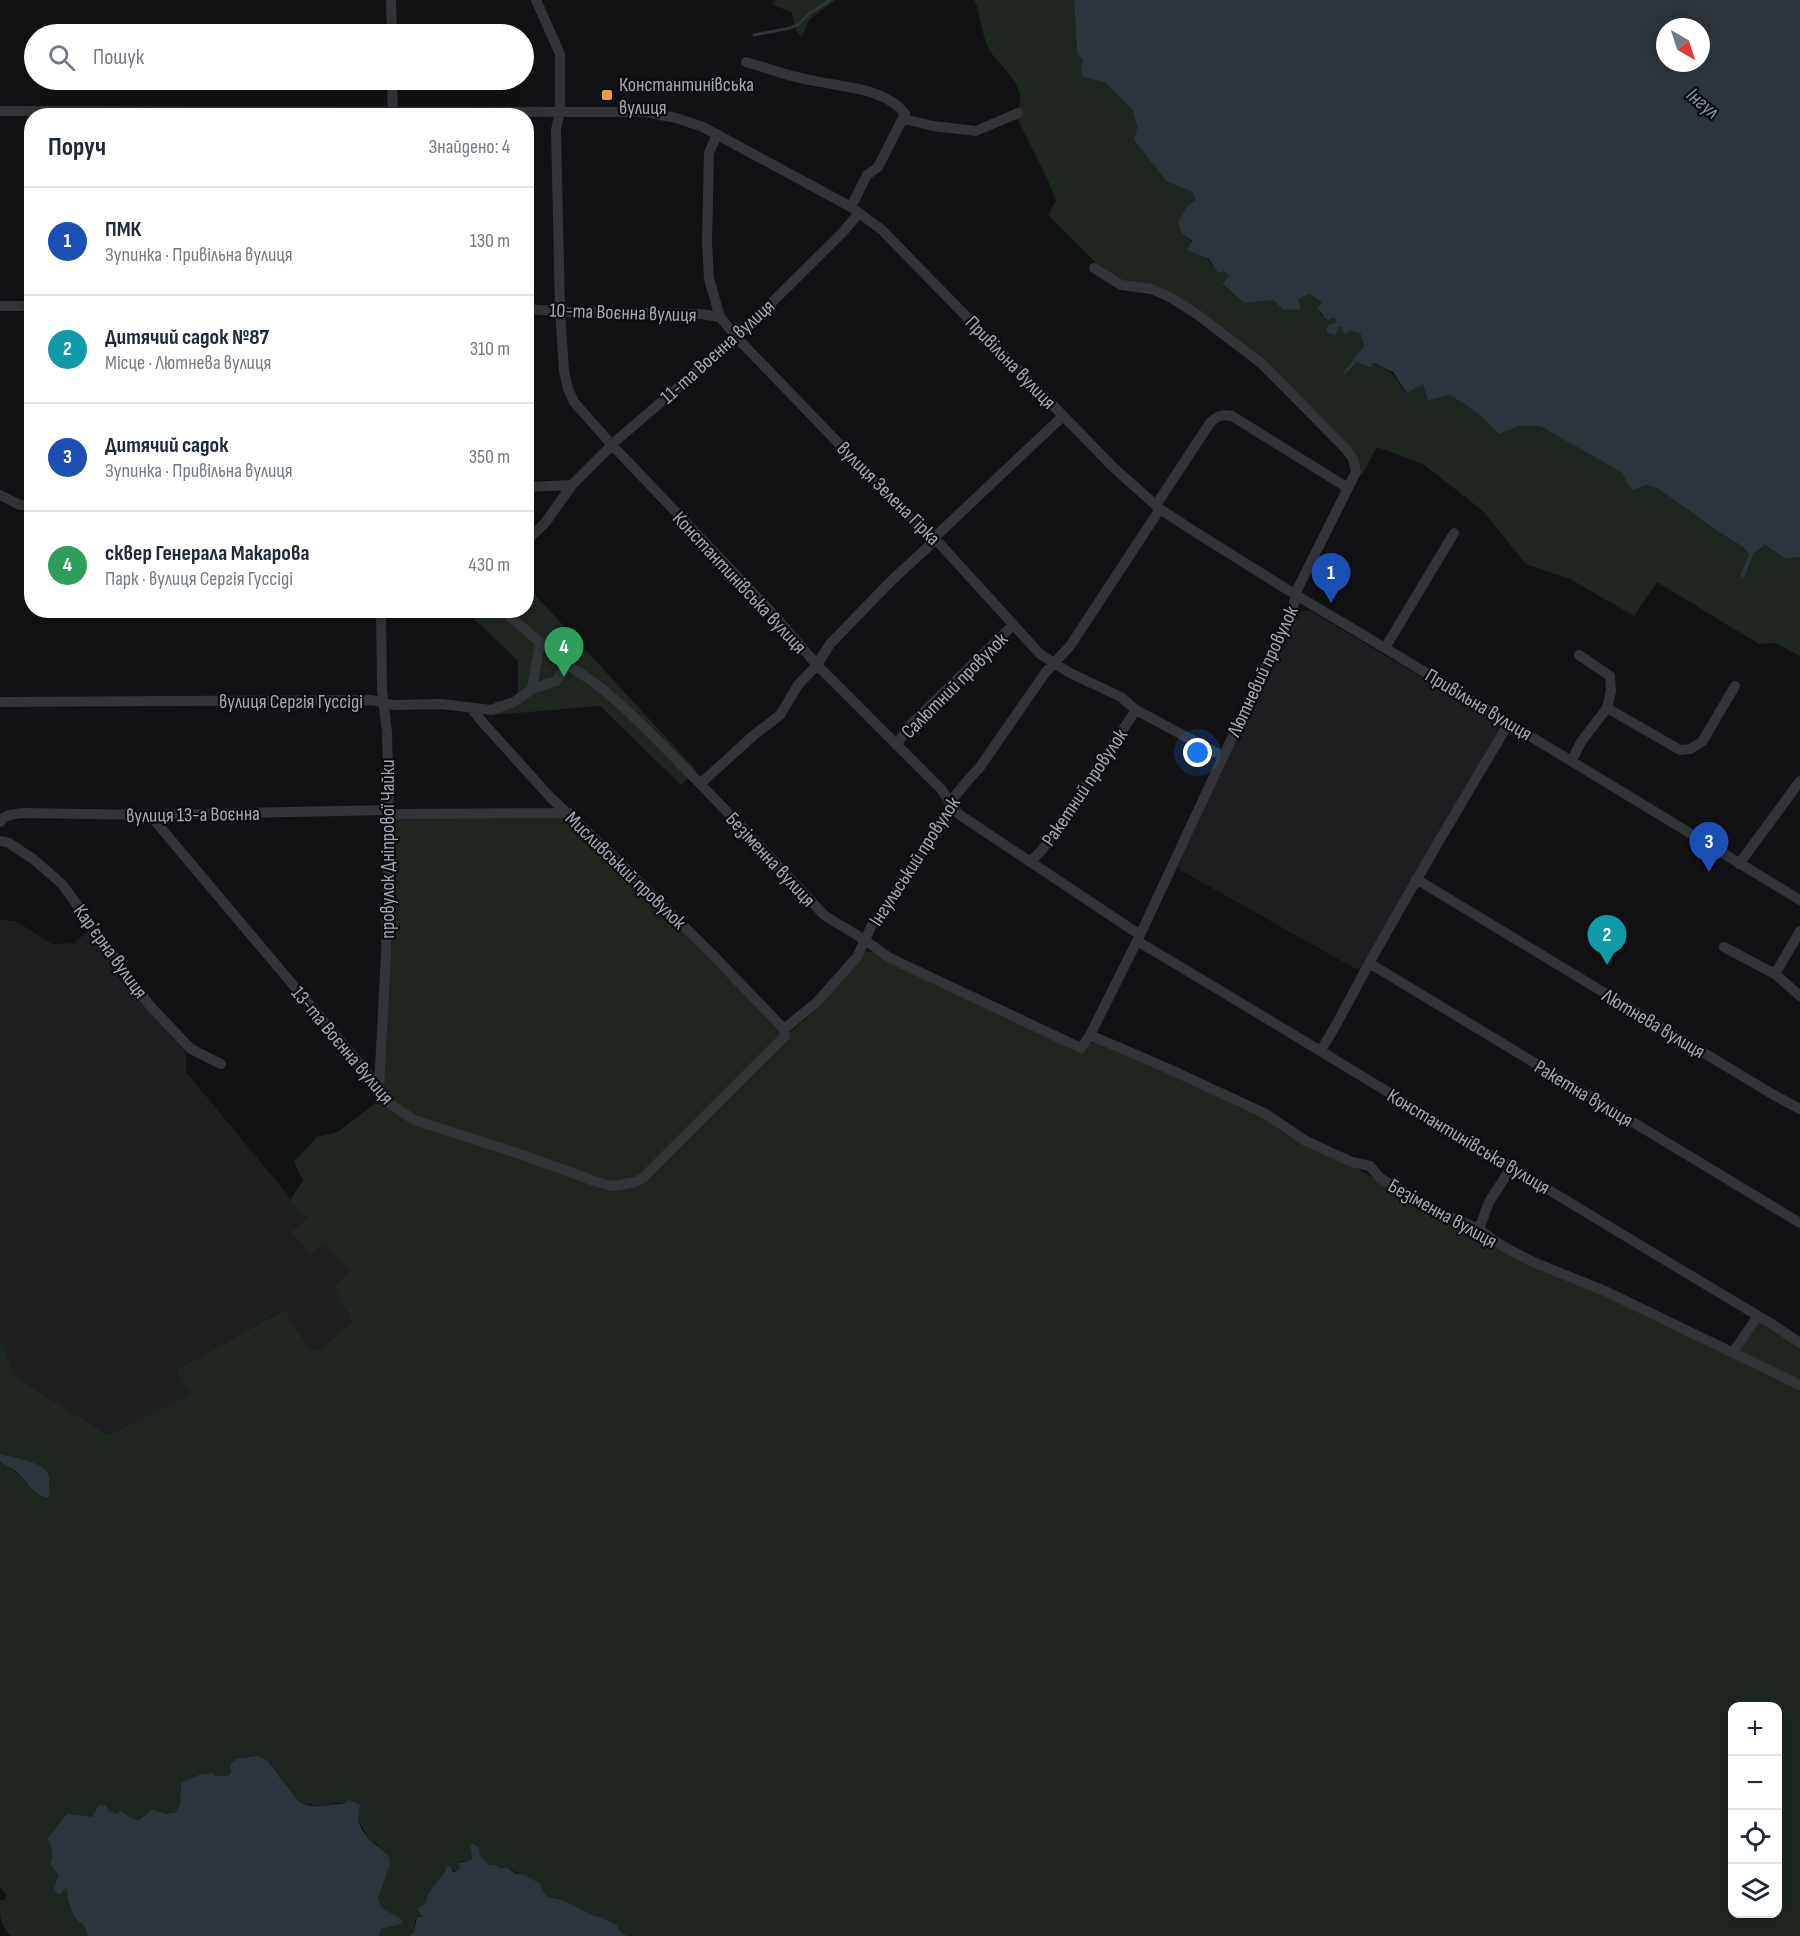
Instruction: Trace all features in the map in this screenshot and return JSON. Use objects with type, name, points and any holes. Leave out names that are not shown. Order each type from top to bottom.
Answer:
[{"type":"street","points":[[391,0],[392,24]]},
{"type":"street","name":"Константинівська вулиця","points":[[536,0],[560,54],[560,112],[556,130],[560,312],[564,371],[568,389],[574,402],[585,416],[774,614],[817,665],[942,790],[952,807],[960,815],[1139,938],[1800,1343]]},
{"type":"street","points":[[746,62],[810,80],[865,90],[900,106],[905,114],[904,119],[933,126],[976,130],[1018,113]]},
{"type":"street","points":[[392,90],[393,108]]},
{"type":"street","name":"Привільна вулиця","points":[[0,111],[24,111]]},
{"type":"street","name":"Привільна вулиця","points":[[534,112],[622,111],[646,112],[676,118],[717,134],[855,210],[882,230],[1114,468],[1158,507],[1296,596],[1572,760],[1800,900]]},
{"type":"street","name":"11-та Воєнна вулиця","points":[[534,533],[545,523],[572,485],[612,445],[737,337],[843,232],[855,210],[867,175],[878,167],[904,119]]},
{"type":"street","name":"вулиця Зелена Гірка","points":[[717,134],[710,153],[707,242],[709,279],[720,316],[737,337],[934,540],[1040,654],[1089,683],[1121,697],[1136,711],[1222,756]]},
{"type":"street","name":"Лютневий провулок","points":[[1081,1048],[1090,1035],[1139,938],[1293,607],[1296,596],[1356,472],[1353,459],[1346,448],[1261,363],[1198,315],[1170,297],[1151,289],[1121,285],[1094,268]]},
{"type":"street","points":[[0,306],[24,306]]},
{"type":"street","name":"10-та Воєнна вулиця","points":[[534,310],[720,316]]},
{"type":"street","name":"Інгульський провулок","points":[[636,1182],[679,1143],[785,1036],[784,1029],[816,1003],[857,957],[871,927],[947,818],[955,796],[980,767],[1044,673],[1071,646],[1210,423],[1217,416],[1223,414],[1232,416],[1348,488]]},
{"type":"street","points":[[700,784],[754,735],[780,715],[798,686],[817,665],[830,644],[892,580],[1063,416]]},
{"type":"street","points":[[534,487],[572,485]]},
{"type":"street","points":[[0,495],[24,505]]},
{"type":"street","points":[[1385,648],[1454,533]]},
{"type":"street","name":"провулок Дніпрової Чайки","points":[[379,1087],[386,956],[389,812],[381,618]]},
{"type":"street","name":"Безіменна вулиця","points":[[512,618],[567,665],[630,713],[824,915],[892,959],[1081,1048]]},
{"type":"street","name":"Салютний провулок","points":[[896,745],[911,724],[1013,625]]},
{"type":"street","points":[[532,689],[540,642]]},
{"type":"street","points":[[1572,760],[1581,742],[1608,708],[1611,691],[1610,676],[1579,655]]},
{"type":"street","name":"вулиця Сергія Гуссіді","points":[[0,702],[372,700],[393,705],[441,704],[491,710],[514,702],[532,689],[556,681],[567,665]]},
{"type":"street","points":[[1608,708],[1680,750],[1690,749],[1702,742],[1735,686]]},
{"type":"street","name":"Мисливський провулок","points":[[471,708],[544,790],[712,954],[784,1029]]},
{"type":"street","name":"Ракетний провулок","points":[[1030,862],[1042,850],[1136,711]]},
{"type":"street","points":[[1321,1050],[1339,1022],[1416,879],[1509,723]]},
{"type":"street","points":[[1739,864],[1800,781]]},
{"type":"street","name":"вулиця 13-а Воєнна","points":[[0,822],[11,814],[24,813],[150,815],[389,812],[568,813]]},
{"type":"street","name":"13-та Воєнна вулиця","points":[[150,815],[379,1087],[382,1098],[414,1120],[520,1154],[597,1182],[613,1186],[636,1182]]},
{"type":"street","name":"Карʼєрна вулиця","points":[[0,841],[9,843],[33,859],[62,884],[151,1007],[191,1049],[221,1064]]},
{"type":"street","name":"Лютнева вулиця","points":[[1416,879],[1800,1109]]},
{"type":"street","points":[[1775,975],[1800,931]]},
{"type":"street","points":[[1724,947],[1775,975],[1800,996]]},
{"type":"street","name":"Ракетна вулиця","points":[[1369,963],[1800,1223]]},
{"type":"street","name":"Безіменна вулиця","points":[[1090,1035],[1266,1114],[1306,1141],[1352,1162],[1370,1166],[1380,1178],[1444,1215],[1479,1229],[1499,1244],[1533,1262],[1605,1291],[1800,1385]]},
{"type":"street","points":[[1479,1229],[1489,1202],[1512,1168]]},
{"type":"street","points":[[1733,1352],[1758,1316]]},
{"type":"shaded area","points":[[776,0],[835,0],[809,20],[803,35],[800,36],[796,30],[792,13],[772,4]]},
{"type":"shaded area","points":[[974,0],[1074,0],[1077,53],[1133,111],[1137,127],[1134,140],[1166,181],[1192,192],[1197,200],[1187,206],[1178,222],[1185,235],[1218,272],[1225,270],[1229,277],[1222,285],[1244,303],[1273,299],[1301,309],[1299,299],[1309,294],[1322,302],[1318,310],[1321,315],[1335,316],[1339,327],[1360,333],[1364,346],[1343,375],[1357,362],[1374,364],[1392,374],[1406,393],[1423,383],[1450,395],[1478,413],[1499,434],[1519,426],[1540,426],[1622,472],[1632,490],[1646,485],[1659,489],[1743,547],[1749,554],[1740,576],[1744,578],[1754,553],[1765,545],[1786,559],[1800,557],[1800,656],[1775,643],[1759,644],[1657,582],[1634,616],[1570,579],[1526,564],[1483,511],[1423,464],[1377,447],[1362,475],[1354,471],[1351,460],[1270,375],[1198,318],[1152,292],[1120,287],[1048,215],[1056,201],[1016,116],[1015,109],[1019,107],[1020,98],[1018,90],[987,45]]},
{"type":"shaded area","points":[[534,594],[696,770],[681,785],[600,706],[492,715],[495,701],[507,701],[518,694],[518,661],[473,618],[534,618]]},
{"type":"shaded area","points":[[1303,611],[1311,611],[1501,725],[1501,729],[1360,968],[1356,969],[1180,870],[1178,866],[1292,619]]},
{"type":"shaded area","points":[[557,815],[573,821],[788,1034],[815,1011],[866,951],[873,952],[1083,1053],[1089,1044],[1097,1041],[1265,1115],[1305,1143],[1604,1293],[1800,1388],[1800,1936],[627,1936],[602,1917],[594,1916],[563,1900],[548,1897],[531,1880],[508,1868],[489,1865],[480,1856],[479,1847],[470,1846],[472,1858],[469,1862],[458,1863],[460,1867],[457,1871],[445,1869],[431,1893],[424,1917],[415,1920],[414,1932],[409,1936],[379,1936],[381,1929],[401,1924],[381,1907],[378,1897],[379,1846],[370,1840],[358,1820],[344,1804],[334,1803],[323,1807],[302,1803],[294,1796],[271,1763],[237,1759],[231,1764],[231,1772],[228,1776],[214,1776],[181,1783],[180,1805],[176,1812],[166,1814],[152,1809],[139,1820],[131,1818],[121,1810],[118,1814],[100,1814],[74,1829],[52,1847],[54,1854],[50,1864],[58,1875],[54,1889],[66,1887],[72,1913],[83,1924],[88,1936],[11,1936],[3,1924],[0,1906],[0,1900],[5,1900],[6,1895],[0,1886],[0,1462],[10,1467],[42,1497],[47,1498],[50,1495],[49,1475],[26,1460],[0,1454],[0,1337],[16,1378],[109,1435],[190,1394],[176,1370],[284,1310],[309,1349],[318,1351],[352,1322],[333,1286],[350,1271],[323,1242],[311,1254],[291,1232],[307,1218],[290,1200],[303,1181],[294,1162],[317,1137],[338,1132],[382,1098],[392,819],[398,816]]},
{"type":"shaded area","points":[[0,920],[16,921],[52,944],[74,943],[92,928],[149,1009],[186,1052],[186,1072],[307,1218],[292,1232],[323,1241],[350,1271],[333,1286],[352,1322],[318,1351],[309,1349],[283,1310],[176,1370],[191,1394],[109,1435],[16,1378],[0,1337]]},
{"type":"shaded area","points":[[1758,1322],[1764,1322],[1800,1347],[1800,1383],[1739,1350]]},
{"type":"water","name":"Інгул","points":[[1074,0],[1800,0],[1800,557],[1786,559],[1765,545],[1754,553],[1744,578],[1740,576],[1749,554],[1743,547],[1659,489],[1646,485],[1632,490],[1621,472],[1540,426],[1519,426],[1499,434],[1478,413],[1450,395],[1428,400],[1423,384],[1407,393],[1393,372],[1374,363],[1370,367],[1357,362],[1343,376],[1364,346],[1360,333],[1350,331],[1344,335],[1342,327],[1339,327],[1335,335],[1326,332],[1328,325],[1336,323],[1335,317],[1328,320],[1317,309],[1322,302],[1309,294],[1299,299],[1301,309],[1284,310],[1273,300],[1244,303],[1222,284],[1229,277],[1225,271],[1218,273],[1209,259],[1187,250],[1192,241],[1182,233],[1178,222],[1187,206],[1196,200],[1192,192],[1166,181],[1134,140],[1137,127],[1133,111],[1106,83],[1082,76],[1083,61],[1077,53]]},
{"type":"water","points":[[0,1454],[28,1461],[46,1470],[49,1475],[50,1495],[47,1498],[37,1493],[13,1469],[0,1462]]},
{"type":"water","points":[[256,1756],[269,1762],[302,1803],[317,1806],[344,1804],[349,1800],[360,1805],[358,1820],[362,1830],[388,1855],[390,1865],[378,1897],[381,1907],[402,1920],[402,1924],[381,1929],[379,1936],[88,1936],[83,1924],[75,1918],[66,1888],[59,1895],[54,1889],[58,1875],[50,1864],[52,1851],[47,1839],[67,1814],[92,1817],[99,1805],[106,1805],[109,1811],[117,1814],[120,1810],[131,1818],[139,1820],[152,1809],[166,1814],[176,1812],[180,1805],[181,1783],[201,1774],[212,1773],[215,1776],[228,1776],[231,1772],[230,1764],[237,1759]]},
{"type":"water","points":[[473,1844],[479,1847],[480,1856],[489,1865],[508,1868],[516,1874],[540,1883],[548,1897],[563,1900],[594,1916],[602,1917],[617,1926],[627,1936],[409,1936],[414,1932],[417,1917],[423,1917],[417,1909],[426,1903],[429,1893],[447,1866],[450,1866],[453,1872],[460,1867],[458,1863],[470,1861],[472,1858],[470,1846]]},
{"type":"waterway","points":[[754,35],[799,24],[810,13],[830,0]]},
{"type":"place","name":"Константинівська вулиця","points":[[607,95]]},
{"type":"place","name":"ПМК","points":[[1331,603]]},
{"type":"place","name":"сквер Генерала Макарова","points":[[564,677]]},
{"type":"place","name":"Дитячий садок","points":[[1709,872]]},
{"type":"place","name":"Дитячий садок №87","points":[[1607,965]]}]
